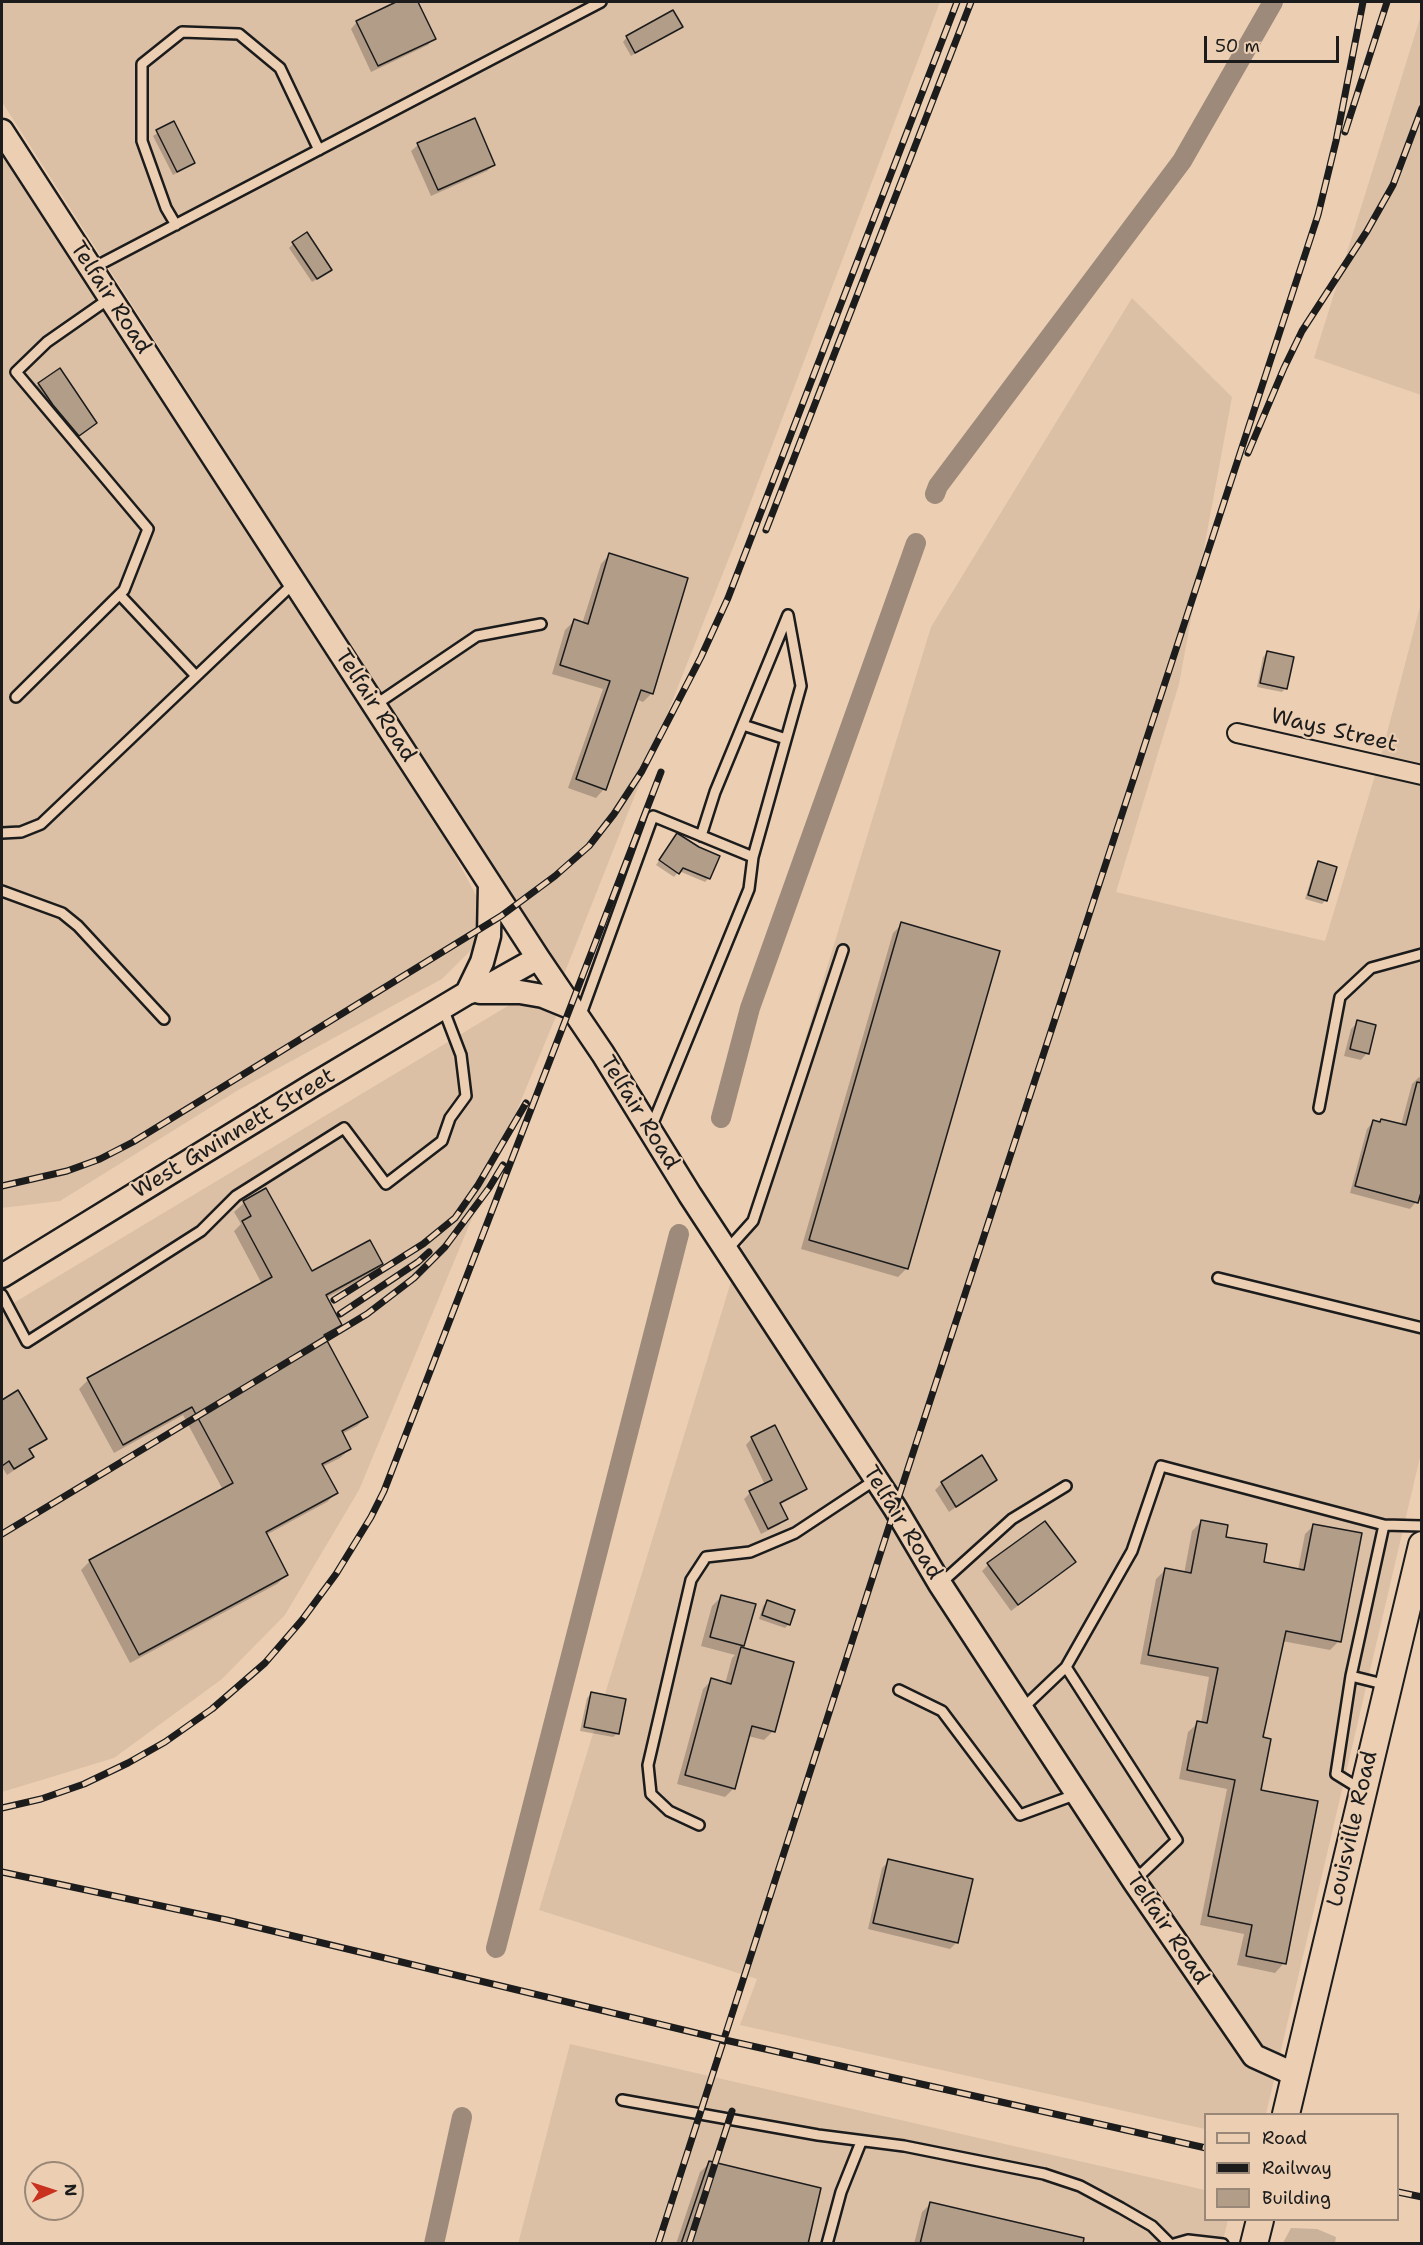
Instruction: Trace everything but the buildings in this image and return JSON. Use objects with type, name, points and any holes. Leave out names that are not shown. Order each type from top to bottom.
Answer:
[{"type":"main road","name":"Louisville Road","points":[[1286,2113],[1422,1545]]},
{"type":"main road","points":[[1254,2244],[1260,2221]]},
{"type":"street","name":"Telfair Road","points":[[2,131],[575,1013],[726,1251],[895,1508],[940,1584],[1134,1881],[1254,2056],[1296,2075]]},
{"type":"street","name":"Ways Street","points":[[1237,734],[1422,775]]},
{"type":"street","points":[[467,993],[482,962],[489,936],[490,884]]},
{"type":"street","name":"West Gwinnett Street","points":[[2,1276],[467,993],[488,986],[534,952]]},
{"type":"street","points":[[467,993],[493,990],[543,996],[575,1013]]},
{"type":"lane","points":[[91,269],[601,2]]},
{"type":"lane","points":[[176,225],[166,207],[142,141],[142,64],[182,32],[239,34],[280,69],[318,150]]},
{"type":"lane","points":[[16,697],[124,590],[148,529],[16,372],[47,342],[110,298]]},
{"type":"lane","points":[[2,833],[21,832],[41,824],[294,582]]},
{"type":"lane","points":[[120,595],[196,676]]},
{"type":"lane","points":[[650,1131],[749,889],[753,857],[801,686],[788,615],[715,792],[701,836]]},
{"type":"lane","points":[[375,705],[477,636],[541,624]]},
{"type":"lane","points":[[743,725],[786,739]]},
{"type":"lane","points":[[575,1013],[652,816],[753,857]]},
{"type":"lane","points":[[2,891],[62,913],[78,927],[164,1019]]},
{"type":"lane","points":[[726,1251],[753,1221],[843,950]]},
{"type":"lane","points":[[1319,1108],[1340,997],[1371,969],[1422,954]]},
{"type":"lane","points":[[2,1294],[27,1342],[201,1231],[236,1196],[344,1128],[386,1184],[442,1141],[450,1118],[466,1096],[460,1055],[443,1008]]},
{"type":"lane","points":[[1218,1278],[1422,1329]]},
{"type":"lane","points":[[1022,1709],[1066,1667],[1132,1551],[1161,1466],[1384,1525],[1422,1526]]},
{"type":"lane","points":[[699,1826],[669,1811],[651,1794],[648,1765],[691,1580],[706,1557],[750,1552],[795,1533],[875,1480]]},
{"type":"lane","points":[[940,1584],[1012,1519],[1066,1485]]},
{"type":"lane","points":[[1362,1790],[1336,1774],[1351,1676],[1384,1525]]},
{"type":"lane","points":[[1066,1667],[1177,1840],[1134,1881]]},
{"type":"lane","points":[[1351,1676],[1387,1685]]},
{"type":"lane","points":[[900,1690],[942,1712],[1020,1815],[1077,1794]]},
{"type":"lane","points":[[622,2100],[861,2142],[904,2146],[1044,2174],[1080,2186],[1121,2208],[1152,2226],[1172,2244],[1188,2240],[1223,2244]]},
{"type":"lane","points":[[827,2244],[842,2192],[861,2142]]},
{"type":"shaded area","points":[[2,2],[940,2],[740,530],[563,977],[2,102]]},
{"type":"shaded area","points":[[1421,15],[1422,395],[1314,358]]},
{"type":"shaded area","points":[[2,156],[452,850],[478,899],[476,945],[442,979],[240,1089],[60,1201],[2,1208]]},
{"type":"shaded area","points":[[1132,298],[1232,397],[1179,684],[1116,892],[1325,941],[1382,752],[1421,603],[1421,1453],[1266,2113],[1204,2113],[1204,2129],[740,2025],[757,1979],[539,1910],[931,627]]},
{"type":"shaded area","points":[[521,998],[557,1014],[359,1490],[285,1615],[222,1679],[114,1758],[2,1792],[2,1310]]},
{"type":"shaded area","points":[[570,2044],[1204,2190],[1204,2221],[1228,2221],[1222,2244],[518,2244]]},
{"type":"shaded area","points":[[1291,2228],[1317,2229],[1336,2237],[1335,2243],[1283,2243]]},
{"type":"waterway","points":[[935,494],[938,486],[1182,161],[1273,2]]},
{"type":"waterway","points":[[721,1118],[750,1008],[916,543]]},
{"type":"waterway","points":[[496,1948],[679,1234]]},
{"type":"waterway","points":[[434,2244],[462,2117]]},
{"type":"railway","points":[[2,1186],[67,1171],[100,1159],[133,1142],[501,916],[555,876],[589,846],[614,814],[642,771],[701,657],[728,598],[957,2]]},
{"type":"railway","points":[[766,530],[971,2]]},
{"type":"railway","points":[[658,2244],[895,1508],[1318,215],[1336,141],[1363,2]]},
{"type":"railway","points":[[1345,132],[1387,2]]},
{"type":"railway","points":[[1248,453],[1302,331],[1367,231],[1393,185],[1422,108]]},
{"type":"railway","points":[[2,1808],[41,1799],[84,1784],[165,1742],[212,1709],[265,1663],[302,1620],[336,1574],[384,1491],[661,772]]},
{"type":"railway","points":[[334,1300],[423,1244],[455,1218],[478,1185],[526,1103]]},
{"type":"railway","points":[[2,1534],[367,1314],[414,1278],[445,1247],[489,1188],[503,1165]]},
{"type":"railway","points":[[340,1314],[418,1262],[429,1252]]},
{"type":"railway","points":[[2,1872],[227,1920],[725,2040],[1204,2148]]},
{"type":"railway","points":[[689,2244],[732,2111]]},
{"type":"railway","points":[[1399,2192],[1422,2197]]}]
